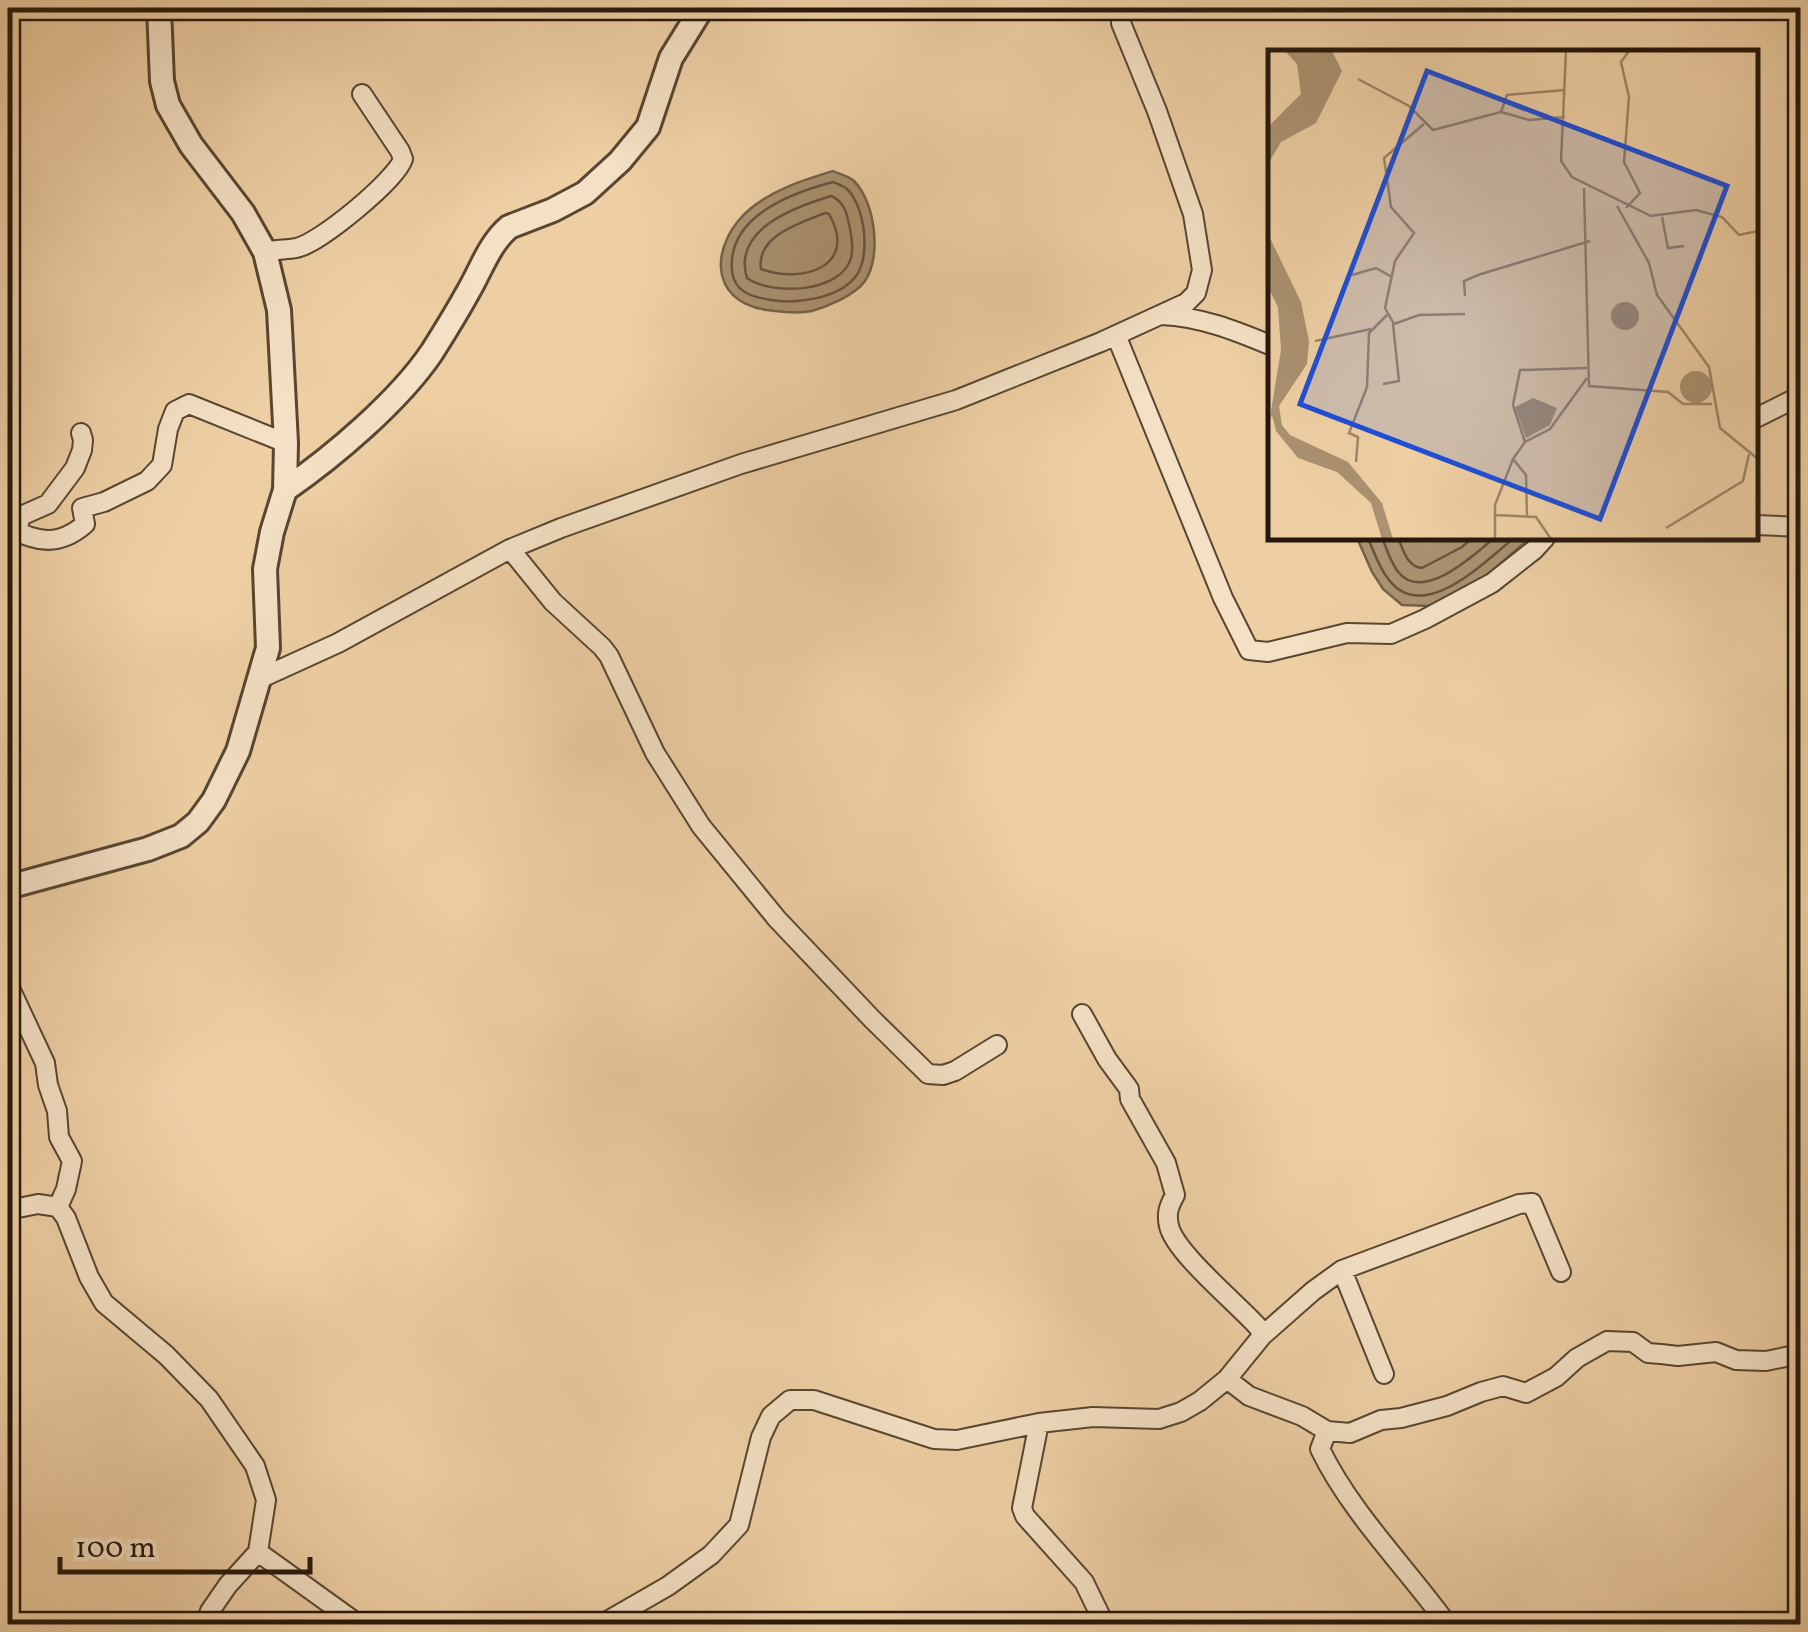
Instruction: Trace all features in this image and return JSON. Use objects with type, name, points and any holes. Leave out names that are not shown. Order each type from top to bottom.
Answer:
[{"type":"street","points":[[8,887],[148,849],[181,836],[198,822],[214,800],[238,750],[268,648],[266,569],[285,490],[279,310],[265,252],[244,213],[191,145],[168,106],[162,81],[159,8]]},
{"type":"street","points":[[285,490],[344,444],[408,382],[431,353],[504,232],[586,193],[620,161],[648,126],[672,58],[702,8]]},
{"type":"street","points":[[259,678],[356,634],[510,549],[629,502],[741,464],[956,400],[1186,303],[1196,293],[1202,270],[1193,214],[1121,23],[1122,8]]},
{"type":"street","points":[[265,252],[297,248],[326,234],[400,168],[400,150],[362,94]]},
{"type":"street","points":[[1156,315],[1186,316],[1268,344]]},
{"type":"street","points":[[1116,335],[1223,598],[1249,650],[1268,652],[1347,633],[1392,634],[1492,583],[1543,540]]},
{"type":"street","points":[[1758,417],[1800,396]]},
{"type":"street","points":[[80,433],[82,450],[76,468],[48,504],[21,516],[12,532],[46,541],[74,534],[85,524],[82,508],[104,502],[147,480],[162,465],[175,412],[189,404],[286,443]]},
{"type":"street","points":[[1758,525],[1800,527]]},
{"type":"street","points":[[510,549],[553,602],[609,656],[655,753],[701,826],[777,920],[872,1019],[928,1074],[954,1071],[998,1045]]},
{"type":"street","points":[[8,984],[45,1063],[60,1137],[72,1162],[58,1206]]},
{"type":"street","points":[[1082,1014],[1128,1089],[1166,1163],[1175,1195],[1168,1210],[1169,1229],[1181,1247],[1260,1328],[1262,1336]]},
{"type":"street","points":[[602,1624],[668,1586],[711,1555],[738,1526],[761,1437],[772,1416],[790,1400],[814,1400],[934,1439],[957,1440],[1039,1423],[1093,1417],[1159,1420],[1200,1401],[1228,1379],[1262,1336],[1342,1270],[1519,1204],[1532,1203],[1561,1272]]},
{"type":"street","points":[[8,1210],[38,1204],[58,1206]]},
{"type":"street","points":[[58,1206],[104,1303],[166,1355],[210,1399],[255,1466],[266,1500],[258,1552],[228,1585],[206,1624]]},
{"type":"street","points":[[1342,1270],[1384,1374]]},
{"type":"street","points":[[1228,1379],[1249,1396],[1302,1416],[1327,1431],[1350,1432],[1381,1420],[1447,1406],[1503,1386],[1526,1393],[1607,1341],[1633,1342],[1648,1352],[1678,1356],[1716,1352],[1736,1360],[1766,1361],[1800,1354]]},
{"type":"street","points":[[1039,1423],[1022,1508],[1024,1516],[1084,1582],[1101,1618]]},
{"type":"street","points":[[1327,1431],[1320,1448],[1329,1468],[1448,1624]]},
{"type":"street","points":[[258,1552],[358,1624]]},
{"type":"water","points":[[833,171],[854,181],[871,215],[875,244],[865,281],[841,299],[807,312],[767,310],[733,295],[721,268],[722,253],[737,222],[769,196]]},
{"type":"water","points":[[1358,540],[1528,540],[1485,577],[1432,606],[1402,605],[1383,589]]}]
